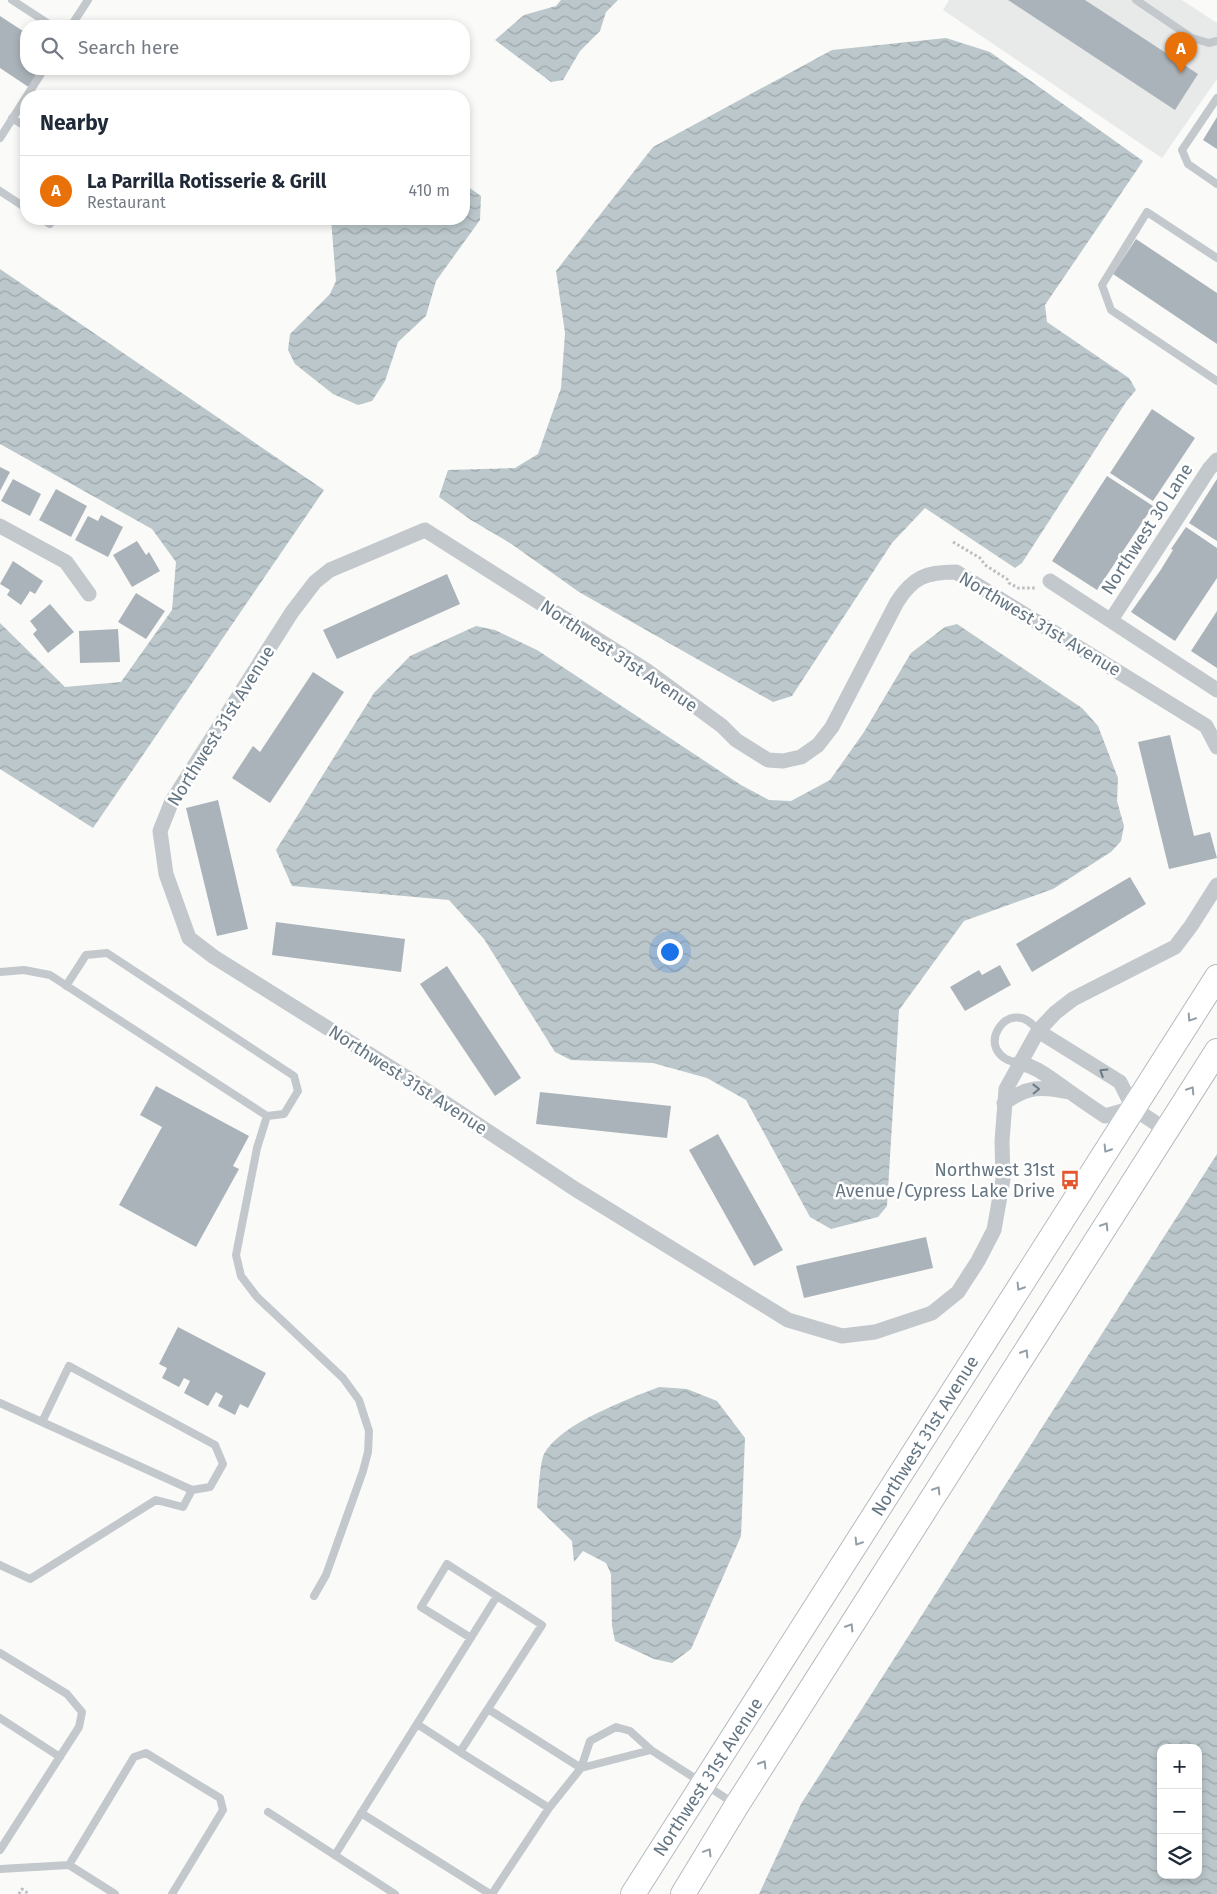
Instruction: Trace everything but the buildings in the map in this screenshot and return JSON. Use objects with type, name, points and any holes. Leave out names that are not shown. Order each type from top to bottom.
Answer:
[{"type":"main road","name":"Northwest 31st Avenue","points":[[633,1894],[1217,977]]},
{"type":"main road","points":[[683,1894],[737,1805],[1217,1051]]},
{"type":"street","name":"Northwest 30 Lane","points":[[1111,620],[1208,469],[1217,460]]},
{"type":"street","points":[[0,526],[66,562],[89,594]]},
{"type":"street","name":"Northwest 31st Avenue","points":[[1217,747],[1206,726],[956,572],[944,572],[927,575],[907,586],[832,727],[818,745],[801,757],[783,761],[768,760],[736,740],[722,726],[646,670],[425,530],[330,570],[316,582],[292,612],[172,801],[160,831],[166,874],[189,938],[214,957],[406,1077],[575,1189],[788,1320],[842,1336],[875,1332],[932,1313],[958,1292],[978,1261],[994,1230],[1003,1179],[1002,1159],[1006,1089],[1038,1031],[1055,1013],[1073,999],[1175,947],[1192,926],[1217,885]]},
{"type":"street","points":[[1050,581],[1217,690]]},
{"type":"street","points":[[1038,1031],[1120,1082],[1133,1108],[1166,1130]]},
{"type":"street","points":[[1019,1063],[1033,1066],[1047,1074],[1105,1116],[1133,1108]]},
{"type":"street","points":[[1004,1102],[1020,1092],[1030,1089],[1050,1089],[1071,1093]]},
{"type":"lane","points":[[12,0],[43,20]]},
{"type":"lane","points":[[75,20],[88,0]]},
{"type":"lane","points":[[1136,0],[1192,38],[1209,43],[1217,40]]},
{"type":"lane","points":[[30,90],[40,75]]},
{"type":"lane","points":[[1217,98],[1182,150],[1188,164],[1217,184]]},
{"type":"lane","points":[[0,138],[20,106]]},
{"type":"lane","points":[[12,118],[20,123]]},
{"type":"lane","points":[[0,191],[20,204]]},
{"type":"lane","points":[[1217,258],[1147,212],[1102,284],[1111,310],[1217,381]]},
{"type":"lane","points":[[0,972],[24,970],[50,976],[267,1116],[284,1114],[298,1091],[294,1076],[107,953],[86,955],[66,986]]},
{"type":"lane","points":[[1019,1063],[1005,1059],[996,1047],[996,1033],[999,1026],[1012,1018],[1019,1018],[1032,1024],[1038,1031]]},
{"type":"lane","points":[[267,1116],[256,1148],[236,1255],[241,1276],[257,1297],[343,1378],[359,1400],[369,1431],[368,1452],[363,1471],[326,1575],[314,1596]]},
{"type":"lane","points":[[0,1403],[192,1490],[210,1488],[223,1464],[215,1445],[69,1366],[42,1422]]},
{"type":"lane","points":[[0,1565],[30,1579],[156,1500],[183,1507],[192,1490]]},
{"type":"lane","points":[[460,1752],[542,1626],[447,1564],[421,1607],[471,1638]]},
{"type":"lane","points":[[335,1855],[497,1596]]},
{"type":"lane","points":[[0,1653],[67,1694],[82,1712],[79,1726],[0,1850]]},
{"type":"lane","points":[[488,1709],[582,1768],[651,1750]]},
{"type":"lane","points":[[0,1718],[60,1757]]},
{"type":"lane","points":[[417,1724],[549,1808]]},
{"type":"lane","points":[[361,1813],[491,1894],[549,1808],[582,1768],[590,1741],[616,1727],[630,1731],[651,1750],[737,1805]]},
{"type":"lane","points":[[69,1865],[134,1757],[146,1753],[220,1798],[223,1810],[172,1894]]},
{"type":"lane","points":[[268,1812],[395,1894]]},
{"type":"lane","points":[[0,1869],[69,1865],[114,1894]]},
{"type":"path","points":[[953,542],[980,558],[984,566],[1018,588],[1037,588],[1050,581]]},
{"type":"path","points":[[20,1894],[22,1889],[29,1894]]},
{"type":"shaded area","points":[[949,0],[1182,0],[1217,23],[1217,79],[1162,158],[943,10]]},
{"type":"water","points":[[561,0],[618,0],[606,12],[600,31],[580,51],[563,80],[551,82],[495,40],[524,15],[556,6]]},
{"type":"water","points":[[946,38],[990,52],[1143,161],[1045,305],[1047,322],[1129,378],[1136,390],[1126,402],[1022,563],[1015,568],[925,508],[892,543],[792,696],[773,702],[579,592],[510,543],[471,520],[439,497],[448,470],[515,468],[538,454],[561,388],[565,333],[556,271],[653,147],[832,50]]},
{"type":"water","points":[[470,188],[481,196],[480,220],[436,281],[426,316],[398,342],[385,381],[372,401],[358,405],[333,394],[295,364],[288,350],[290,334],[330,294],[336,281],[331,225],[470,225]]},
{"type":"water","points":[[0,269],[324,490],[93,828],[0,769],[0,623],[65,687],[121,682],[172,610],[176,562],[152,529],[0,444]]},
{"type":"water","points":[[957,624],[1082,708],[1098,726],[1118,778],[1117,801],[1124,826],[1121,841],[1111,852],[1053,889],[964,921],[899,1010],[887,1206],[878,1217],[831,1229],[810,1217],[746,1100],[707,1078],[653,1063],[571,1060],[555,1052],[484,939],[449,900],[292,886],[276,850],[374,693],[410,656],[476,626],[495,630],[537,650],[741,785],[769,800],[791,801],[830,780],[864,732],[911,653],[945,627]]},
{"type":"water","points":[[1217,1154],[1217,1894],[759,1894],[801,1804]]},
{"type":"water","points":[[659,1387],[687,1389],[717,1401],[745,1438],[741,1536],[691,1649],[672,1663],[654,1659],[615,1641],[612,1626],[611,1574],[606,1563],[583,1551],[574,1562],[572,1541],[537,1507],[539,1479],[544,1454],[553,1443],[565,1432],[596,1414]]},
{"type":"place","name":"La Parrilla Rotisserie & Grill","points":[[1181,73]]},
{"type":"place","name":"Northwest 31st Avenue/Cypress Lake Drive","points":[[1070,1180]]}]
